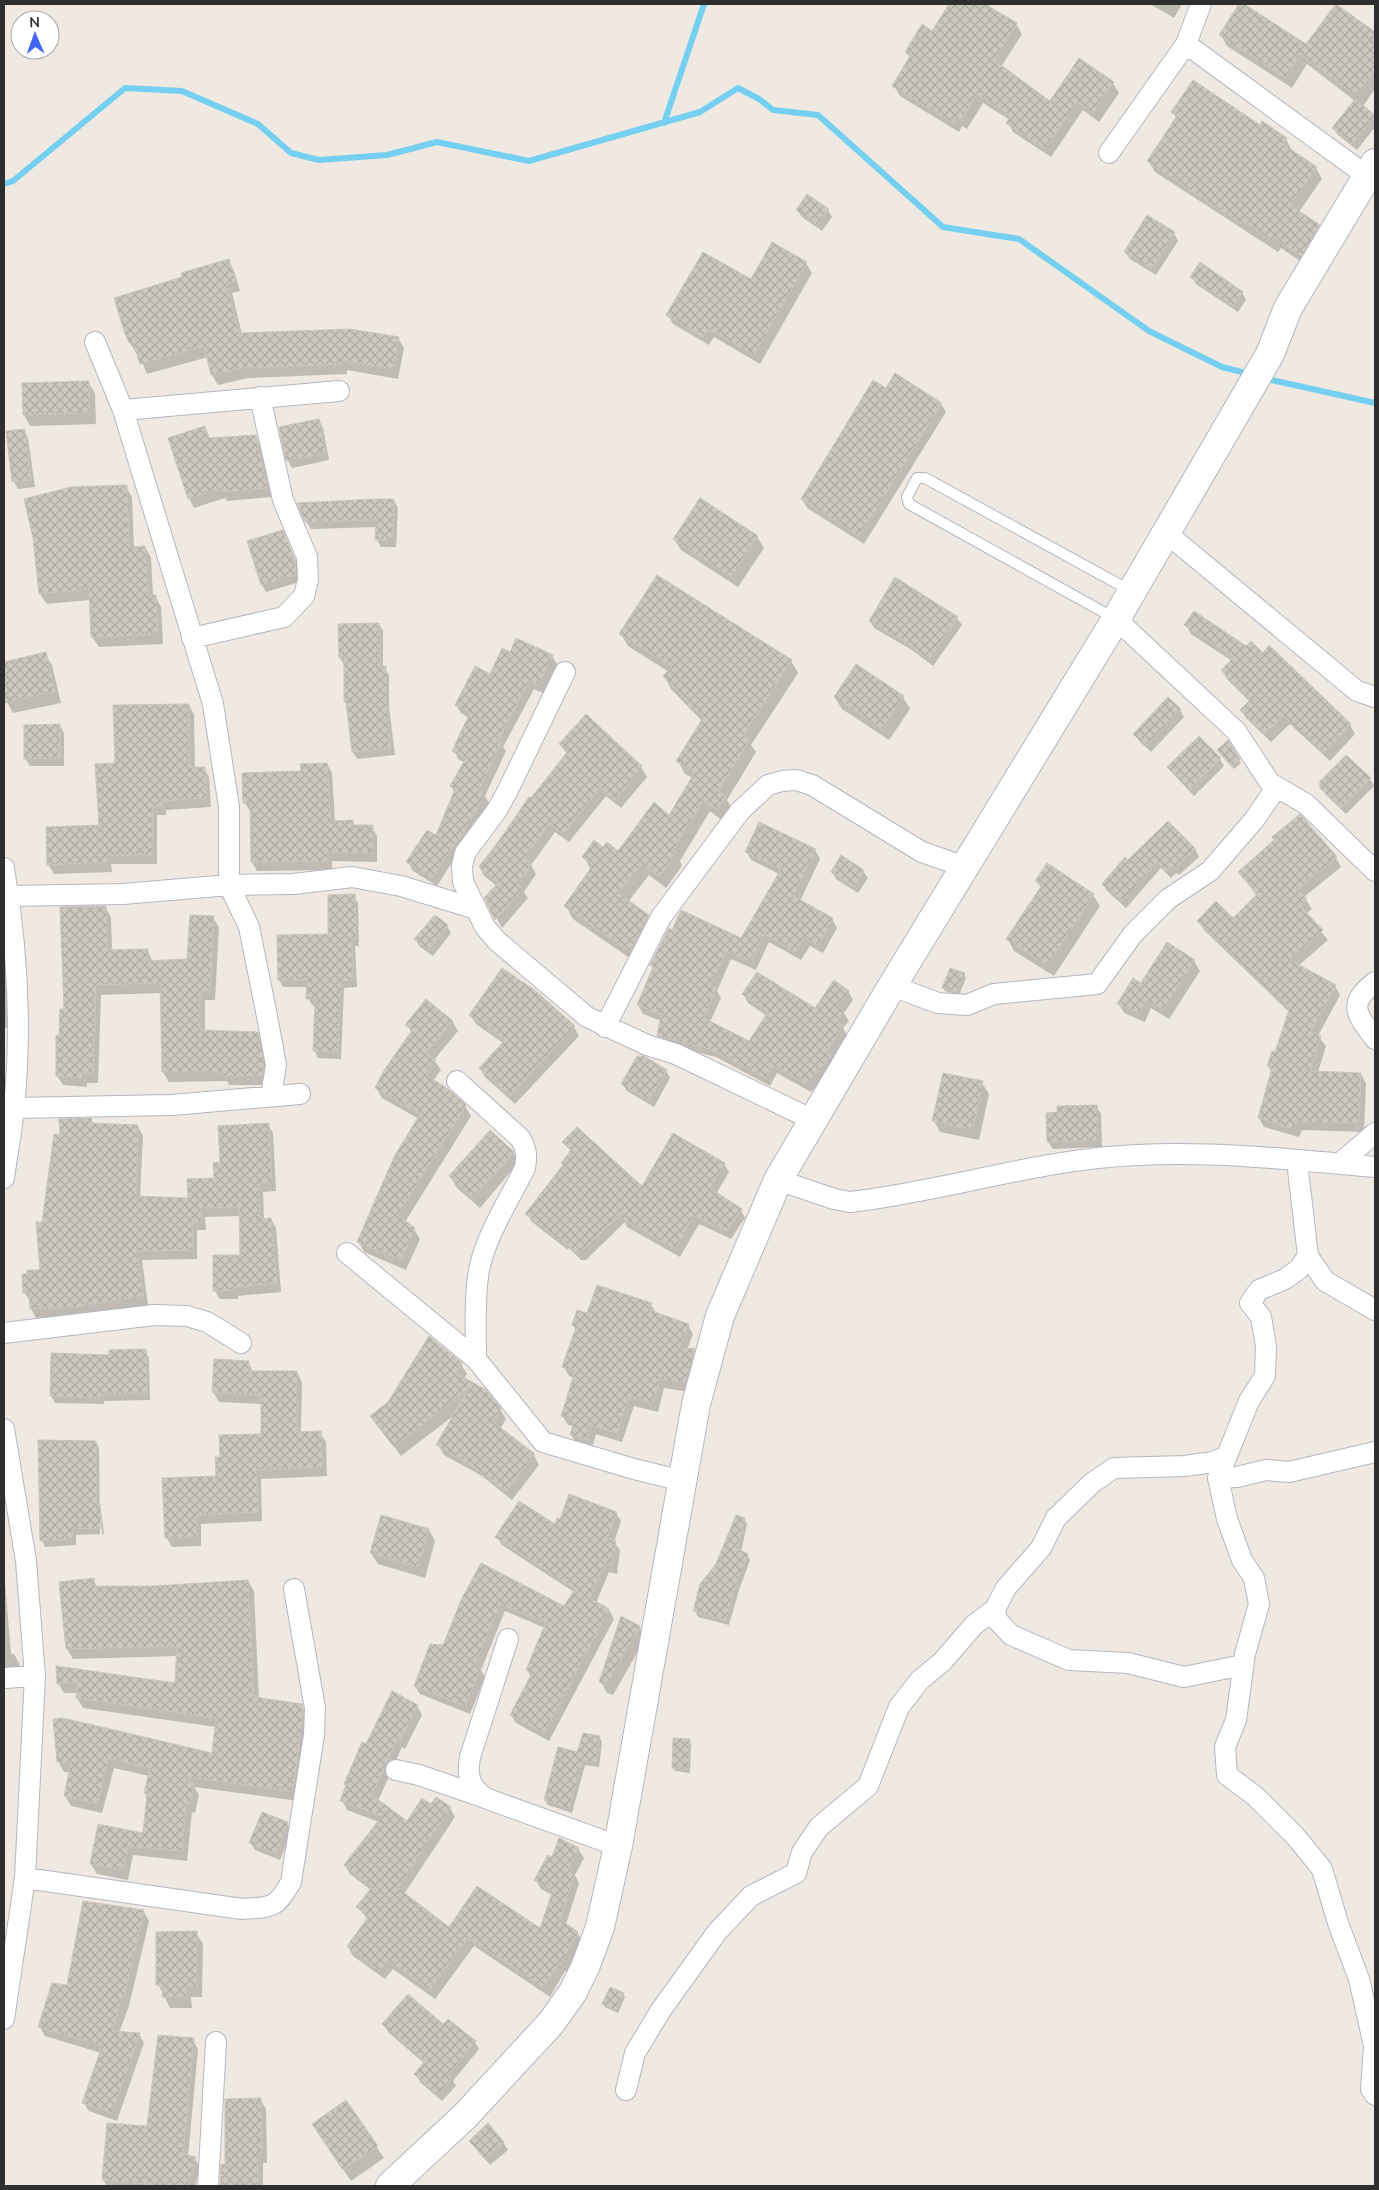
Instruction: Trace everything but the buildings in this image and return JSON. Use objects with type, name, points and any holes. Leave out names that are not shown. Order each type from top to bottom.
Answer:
[{"type":"main road","points":[[390,2186],[465,2116],[551,2022],[573,1992],[586,1965],[600,1927],[618,1846],[696,1404],[720,1316],[778,1180],[892,986],[1132,592],[1165,532],[1270,354],[1288,308],[1371,170]]},
{"type":"street","points":[[1109,153],[1186,44],[1201,4]]},
{"type":"street","points":[[1186,44],[1371,170]]},
{"type":"street","points":[[95,342],[123,410],[213,704],[228,797],[230,834],[229,885],[248,927],[266,1011],[276,1065],[271,1096]]},
{"type":"street","points":[[123,410],[339,391]]},
{"type":"street","points":[[192,638],[284,617],[304,596],[308,580],[307,557],[283,500],[260,397]]},
{"type":"street","points":[[1165,532],[1357,691],[1375,697]]},
{"type":"street","points":[[1116,619],[1236,731],[1270,783],[1306,804],[1375,871]]},
{"type":"street","points":[[565,672],[497,810],[465,853],[462,866],[463,882],[485,927],[497,941],[575,1008],[605,1027],[647,1045],[676,1054],[813,1120]]},
{"type":"street","points":[[605,1027],[661,917],[740,811],[768,785],[796,780],[812,785],[922,852],[965,867]]},
{"type":"street","points":[[892,986],[938,1003],[968,1005],[994,994],[1097,984],[1134,934],[1168,899],[1210,871],[1254,820],[1276,788]]},
{"type":"street","points":[[4,868],[9,896],[9,952],[18,1020],[14,1108],[4,1178]]},
{"type":"street","points":[[9,896],[123,894],[229,885],[294,884],[352,877],[400,886],[476,909]]},
{"type":"street","points":[[1375,982],[1361,994],[1356,1006],[1359,1018],[1375,1039]]},
{"type":"street","points":[[457,1081],[520,1138],[526,1147],[527,1157],[525,1168],[486,1246],[480,1269],[476,1297],[476,1359]]},
{"type":"street","points":[[14,1108],[172,1105],[300,1094]]},
{"type":"street","points":[[1339,1164],[1375,1133]]},
{"type":"street","points":[[778,1180],[834,1199],[850,1202],[1048,1165],[1137,1155],[1188,1155],[1375,1167]]},
{"type":"street","points":[[1297,1161],[1308,1256],[1325,1281],[1375,1310]]},
{"type":"street","points":[[347,1253],[476,1359],[544,1442],[634,1470],[683,1480]]},
{"type":"street","points":[[1308,1256],[1299,1269],[1285,1279],[1259,1290],[1250,1302],[1261,1317],[1266,1346],[1265,1376],[1249,1401],[1218,1478],[1227,1519],[1242,1560],[1254,1578],[1259,1604],[1243,1665],[1236,1720],[1225,1747],[1227,1775],[1255,1796],[1296,1837],[1322,1869],[1338,1923],[1359,1979],[1374,2046],[1371,2089],[1375,2095]]},
{"type":"street","points":[[4,1333],[154,1315],[187,1316],[207,1322],[241,1343]]},
{"type":"street","points":[[4,1429],[26,1561],[35,1676],[25,1878],[4,2019]]},
{"type":"street","points":[[1218,1478],[1237,1477],[1266,1470],[1289,1472],[1375,1452]]},
{"type":"street","points":[[626,2090],[636,2053],[661,2010],[717,1932],[751,1896],[796,1873],[802,1852],[819,1827],[868,1786],[899,1707],[920,1680],[942,1662],[974,1625],[995,1609],[1006,1588],[1041,1548],[1056,1518],[1092,1483],[1114,1468],[1185,1466],[1213,1462],[1227,1456]]},
{"type":"street","points":[[25,1878],[242,1908],[266,1908],[281,1900],[291,1882],[314,1735],[315,1708],[294,1589]]},
{"type":"street","points":[[995,1609],[997,1620],[1011,1636],[1069,1660],[1128,1663],[1184,1676],[1243,1665]]},
{"type":"street","points":[[485,1798],[474,1789],[468,1775],[470,1757],[508,1639]]},
{"type":"street","points":[[4,1678],[35,1676]]},
{"type":"street","points":[[396,1770],[485,1798],[618,1846]]},
{"type":"street","points":[[208,2186],[216,2042]]},
{"type":"lane","points":[[1116,619],[909,504],[907,497],[918,478],[925,478],[1132,592]]},
{"type":"waterway","points":[[664,123],[704,4]]},
{"type":"waterway","points":[[4,184],[13,181],[125,88],[182,91],[258,124],[291,153],[319,160],[387,155],[437,142],[529,161],[700,112],[738,88],[759,99],[773,110],[818,115],[943,227],[1019,239],[1149,331],[1222,367],[1250,374]]},
{"type":"waterway","points":[[1263,378],[1375,403]]}]
